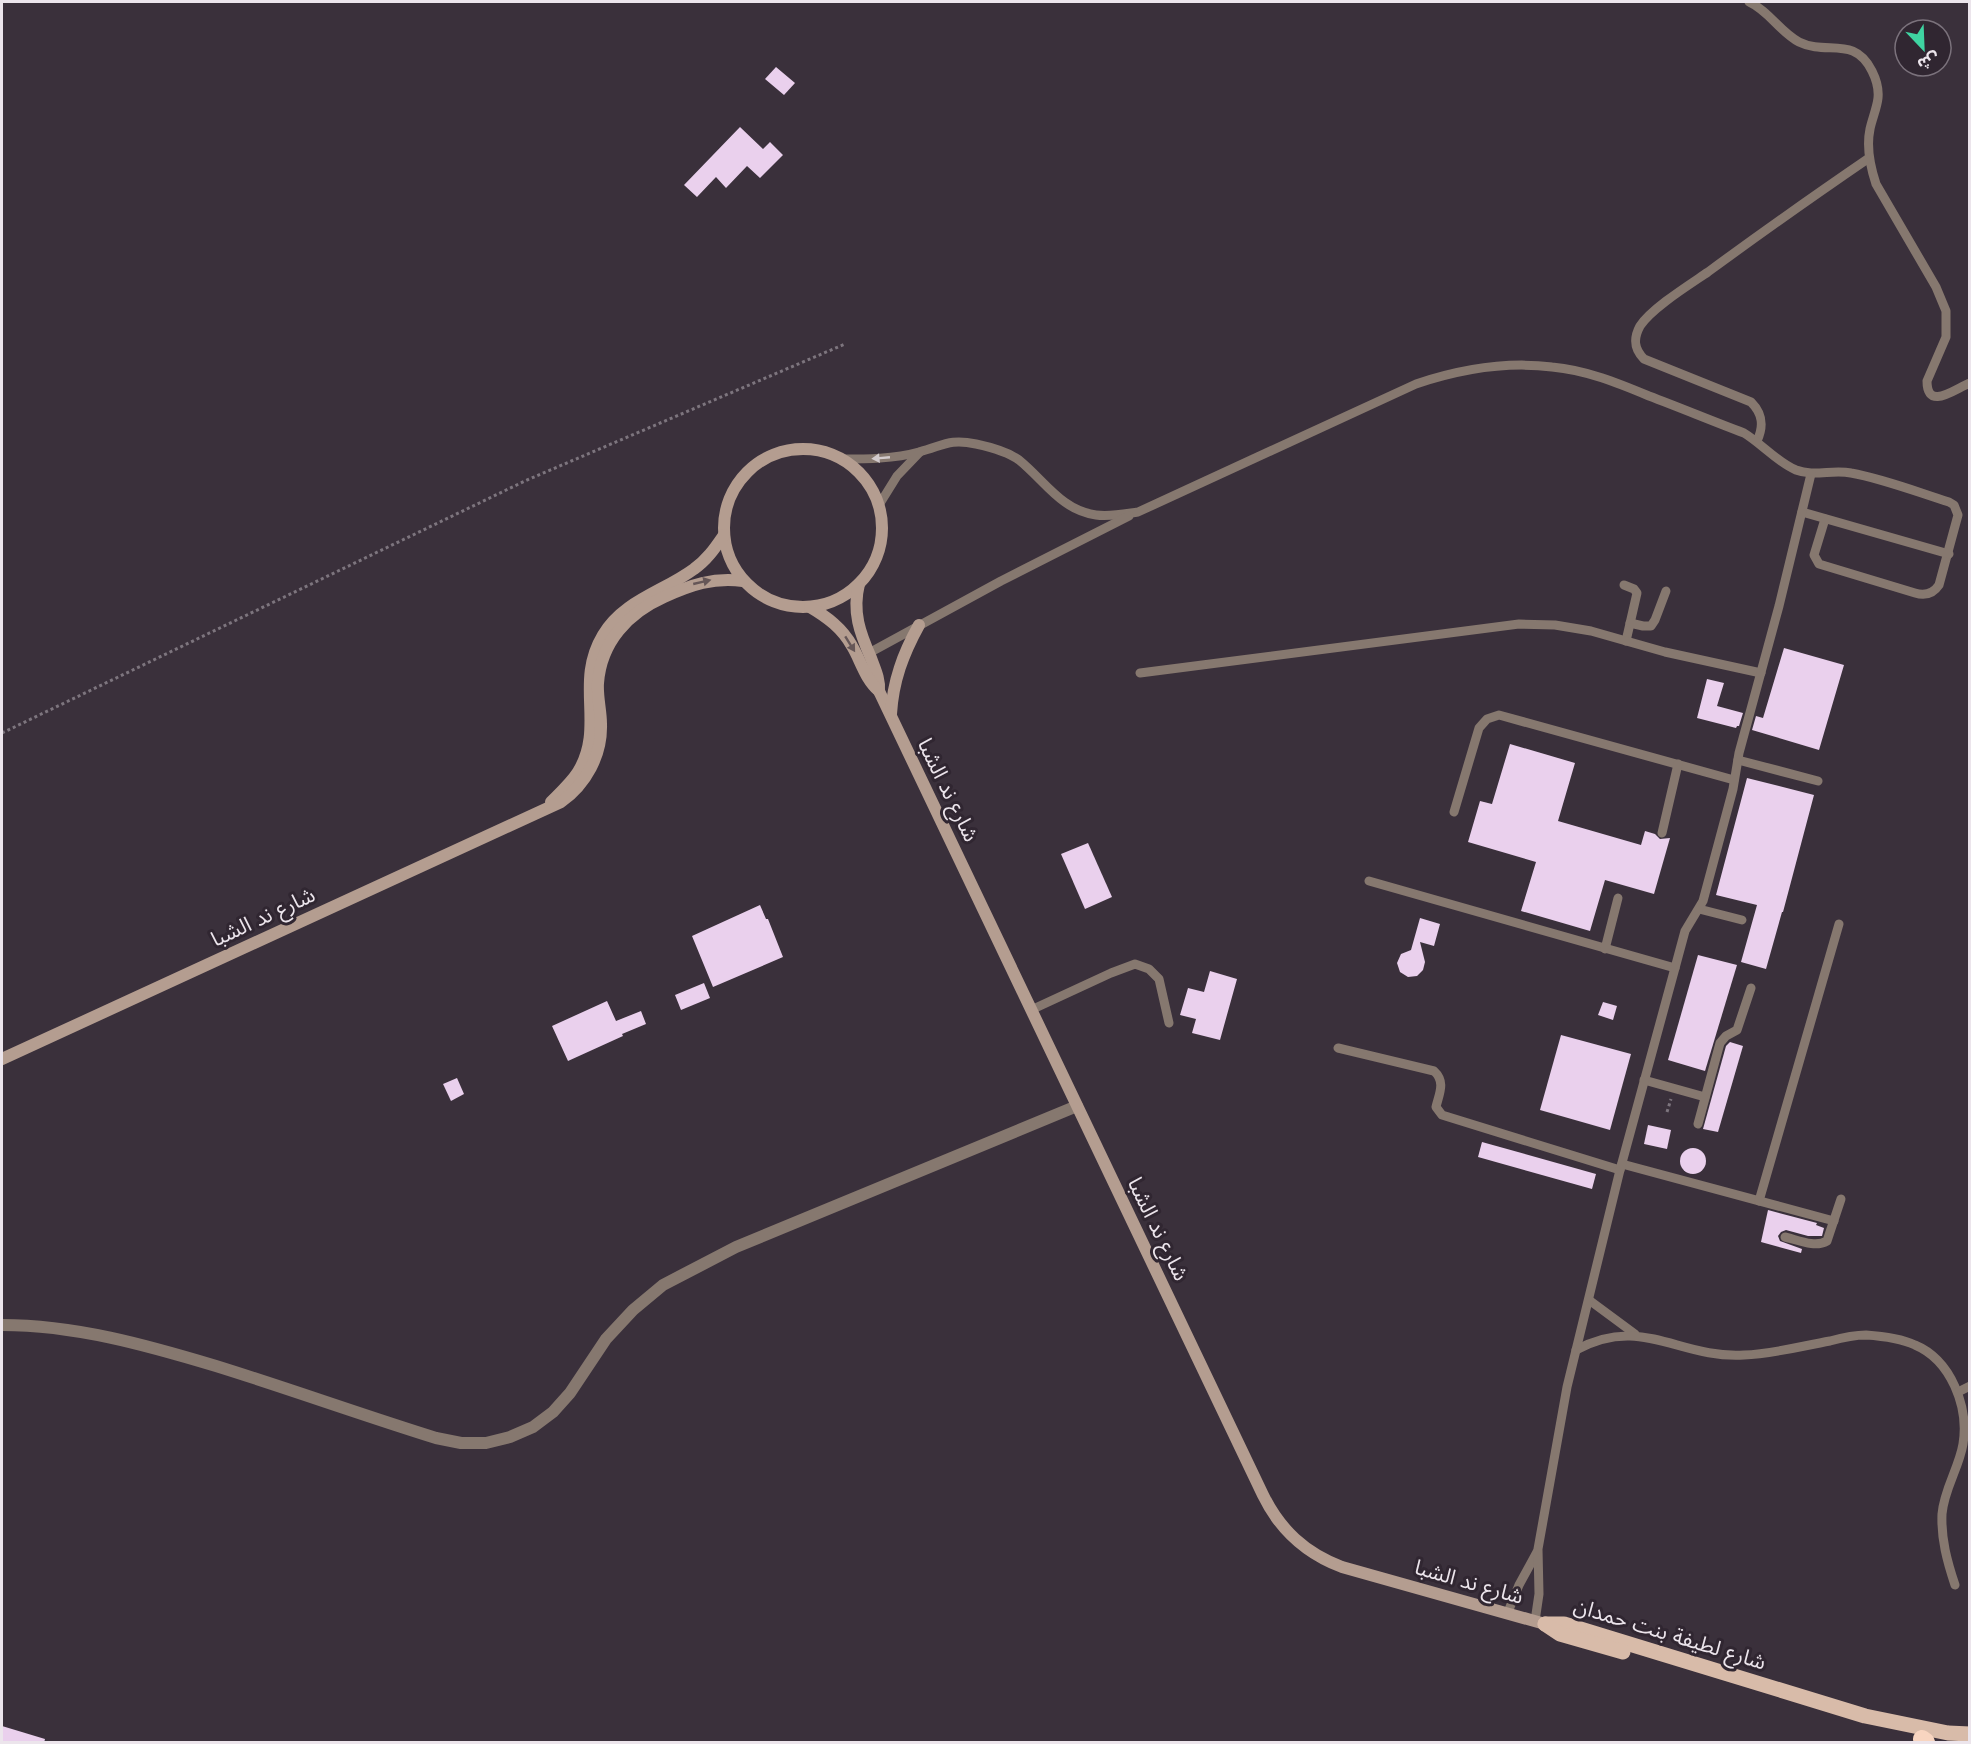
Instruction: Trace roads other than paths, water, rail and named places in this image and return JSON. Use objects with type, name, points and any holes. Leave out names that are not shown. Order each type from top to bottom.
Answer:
[{"type":"main road","points":[[807,449],[830,454],[852,465],[868,483],[879,505],[883,529],[874,565],[859,584],[837,600],[810,607],[773,602],[743,580],[730,559],[724,535],[726,510],[730,499],[743,478],[762,461],[784,452],[807,449]]},
{"type":"main road","name":"شارع ند الشبا","points":[[541,811],[578,773],[587,752],[591,725],[589,673],[602,636],[614,620],[629,607],[701,564],[724,535]]},
{"type":"main road","name":"شارع ند الشبا","points":[[2,1059],[553,807],[576,791],[594,763],[600,737],[598,695],[600,669],[610,644],[625,622],[646,606],[694,584],[718,579],[743,580]]},
{"type":"main road","name":"شارع ند الشبا","points":[[859,584],[855,608],[857,620],[878,676],[879,691]]},
{"type":"main road","name":"شارع ند الشبا","points":[[810,607],[834,623],[844,633],[869,680],[879,691],[1270,1509],[1284,1528],[1313,1553],[1342,1567],[1540,1622]]},
{"type":"main road","points":[[891,715],[896,679],[905,653],[919,625]]},
{"type":"main road","name":"شارع لطيفة بنت حمدان","points":[[1540,1622],[1564,1624],[1877,1719],[1948,1733],[1970,1734]]},
{"type":"main road","name":"شارع لطيفة بنت حمدان","points":[[1540,1622],[1560,1634],[1928,1741]]},
{"type":"street","points":[[2,1325],[68,1330],[161,1349],[436,1438],[461,1443],[486,1443],[510,1437],[533,1427],[553,1412],[570,1393],[606,1339],[633,1310],[663,1285],[736,1247],[1077,1106]]},
{"type":"lane","points":[[1749,2],[1766,12],[1784,31],[1802,43],[1852,50],[1869,64],[1877,85],[1878,96],[1870,130],[1869,158],[1876,184],[1936,287],[1946,311],[1946,337],[1927,381],[1929,392],[1938,397],[1944,397],[1970,383]]},
{"type":"lane","points":[[1757,441],[1761,433],[1761,416],[1751,402],[1644,359],[1638,353],[1635,337],[1644,321],[1683,290],[1869,158]]},
{"type":"lane","points":[[868,653],[1138,512],[1416,384],[1443,375],[1498,365],[1554,367],[1608,380],[1744,433],[1787,466],[1811,474],[1850,472],[1949,502],[1954,505],[1959,514],[1941,580],[1936,590],[1926,594],[1915,593],[1819,564],[1814,555],[1826,519]]},
{"type":"lane","points":[[841,459],[881,458],[920,452],[946,442],[967,442],[989,447],[1017,459],[1055,496],[1075,508],[1097,515],[1138,512]]},
{"type":"lane","points":[[879,505],[897,476],[920,452]]},
{"type":"lane","points":[[1540,1622],[1538,1550],[1567,1387],[1644,1080],[1685,931],[1699,909],[1811,474]]},
{"type":"lane","points":[[1802,512],[1949,554]]},
{"type":"lane","points":[[1624,585],[1634,589],[1637,593],[1626,641]]},
{"type":"lane","points":[[1630,623],[1651,626],[1666,591]]},
{"type":"lane","points":[[1140,673],[1519,624],[1574,628],[1761,673]]},
{"type":"lane","points":[[1454,812],[1479,728],[1487,719],[1499,715],[1734,780]]},
{"type":"lane","points":[[1738,760],[1818,781]]},
{"type":"lane","points":[[1662,832],[1678,764]]},
{"type":"lane","points":[[1369,881],[1674,968]]},
{"type":"lane","points":[[1605,949],[1618,898]]},
{"type":"lane","points":[[1699,909],[1742,920]]},
{"type":"lane","points":[[1759,1201],[1839,924]]},
{"type":"lane","points":[[1031,1010],[1135,964],[1149,969],[1159,979],[1169,1023]]},
{"type":"lane","points":[[1698,1124],[1720,1043],[1726,1036],[1737,1030],[1751,988]]},
{"type":"lane","points":[[1338,1048],[1434,1071],[1441,1079],[1436,1107],[1442,1115],[1621,1167],[1834,1221]]},
{"type":"lane","points":[[1644,1080],[1705,1097]]},
{"type":"lane","points":[[1785,1237],[1821,1244],[1829,1238],[1841,1198]]},
{"type":"lane","points":[[1589,1300],[1635,1334]]},
{"type":"lane","points":[[1576,1350],[1604,1338],[1635,1334],[1713,1353],[1734,1355],[1756,1354],[1851,1336],[1876,1336],[1913,1344],[1925,1350],[1942,1368],[1958,1392],[1962,1405],[1965,1433],[1945,1497],[1942,1526],[1945,1555],[1955,1585]]},
{"type":"lane","points":[[1958,1392],[1970,1386]]},
{"type":"lane","points":[[1508,1612],[1519,1585],[1538,1550]]}]
